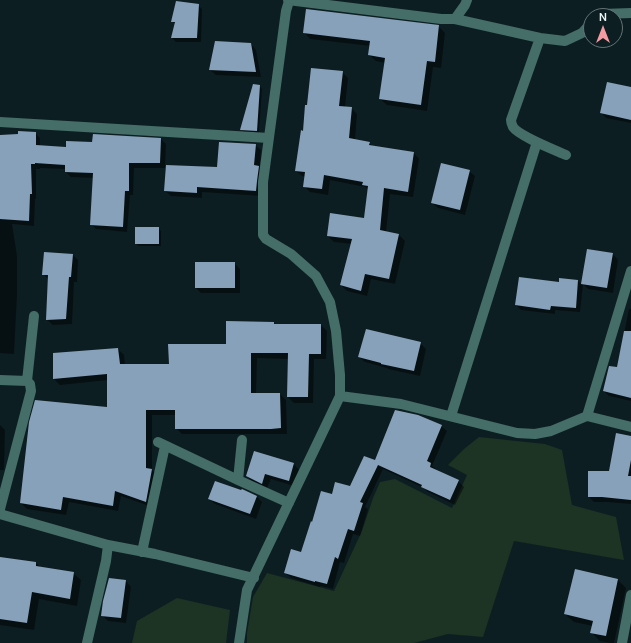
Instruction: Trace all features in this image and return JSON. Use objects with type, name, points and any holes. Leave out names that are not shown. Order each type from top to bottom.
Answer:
[{"type":"street","points":[[239,643],[247,590],[340,396],[340,375],[336,331],[330,302],[316,276],[291,254],[266,239],[263,235],[263,182],[288,0],[441,19],[455,19],[540,38],[565,41],[583,32]]},
{"type":"street","points":[[455,19],[467,0]]},
{"type":"street","points":[[540,38],[511,120],[513,127],[520,133],[566,155]]},
{"type":"street","points":[[0,122],[270,138]]},
{"type":"street","points":[[451,416],[537,142]]},
{"type":"street","points":[[588,416],[627,301],[631,271]]},
{"type":"street","points":[[0,509],[31,391],[30,384],[27,381],[34,316]]},
{"type":"street","points":[[0,380],[27,381]]},
{"type":"street","points":[[340,396],[401,404],[517,433],[535,434],[551,431],[588,416],[631,427]]},
{"type":"street","points":[[238,480],[242,440]]},
{"type":"street","points":[[142,552],[162,444],[238,480],[290,502]]},
{"type":"street","points":[[0,514],[108,545],[254,578]]},
{"type":"street","points":[[87,643],[106,561],[108,545]]},
{"type":"street","points":[[622,643],[631,595]]},
{"type":"green space","points":[[479,437],[545,444],[562,450],[572,505],[616,517],[624,560],[514,541],[483,637],[448,634],[414,643],[247,643],[247,633],[253,597],[267,573],[334,591],[362,531],[380,482],[395,479],[452,508],[467,475],[448,465]]},
{"type":"green space","points":[[177,598],[230,610],[226,643],[132,643],[137,621]]},
{"type":"building","points":[[176,1],[199,4],[197,38],[171,38],[175,22],[171,22]]},
{"type":"building","points":[[306,9],[439,25],[435,62],[427,61],[421,105],[379,99],[385,58],[368,55],[370,41],[303,33]]},
{"type":"building","points":[[215,41],[251,43],[256,72],[209,70]]},
{"type":"building","points":[[311,68],[343,71],[339,106],[352,107],[349,138],[370,142],[369,145],[414,152],[408,192],[384,188],[380,230],[399,234],[389,279],[365,274],[361,291],[340,285],[352,239],[327,236],[330,213],[364,218],[368,186],[362,185],[363,182],[324,175],[322,189],[303,187],[305,172],[295,171],[301,130],[303,131],[305,105],[307,105]]},
{"type":"building","points":[[607,82],[631,87],[631,120],[600,113]]},
{"type":"building","points":[[253,84],[260,85],[257,131],[240,130]]},
{"type":"building","points":[[18,131],[36,132],[36,145],[66,147],[66,141],[92,142],[93,134],[161,138],[160,163],[129,163],[129,191],[125,191],[123,227],[90,225],[93,173],[65,172],[65,165],[35,163],[31,164],[32,194],[30,194],[29,221],[0,219],[0,135],[18,134]]},
{"type":"building","points":[[219,142],[256,144],[254,165],[259,166],[256,191],[197,187],[197,193],[164,191],[166,165],[217,167]]},
{"type":"building","points":[[441,163],[470,170],[460,210],[431,203]]},
{"type":"building","points":[[135,227],[159,227],[159,244],[135,244]]},
{"type":"building","points":[[587,249],[613,253],[607,288],[581,284]]},
{"type":"building","points":[[44,252],[73,254],[71,277],[69,277],[66,319],[46,320],[48,275],[42,275]]},
{"type":"building","points":[[195,262],[235,262],[235,288],[195,288]]},
{"type":"building","points":[[519,277],[559,282],[559,278],[578,280],[576,308],[551,306],[550,310],[515,305]]},
{"type":"building","points":[[226,321],[274,322],[274,324],[321,324],[321,354],[309,354],[308,397],[287,397],[288,353],[251,353],[251,393],[280,393],[281,428],[175,429],[175,410],[146,410],[146,468],[152,469],[146,502],[115,491],[113,506],[63,497],[61,510],[20,503],[29,422],[35,400],[107,407],[107,374],[53,379],[53,353],[118,348],[120,364],[169,364],[168,344],[226,344]]},
{"type":"building","points":[[366,329],[421,342],[414,371],[381,364],[358,357]]},
{"type":"building","points":[[624,331],[631,331],[631,398],[603,391],[609,366],[617,367]]},
{"type":"building","points":[[395,410],[418,415],[442,425],[427,461],[431,463],[430,467],[459,480],[450,500],[421,487],[422,485],[378,465],[360,502],[363,503],[354,531],[348,529],[338,559],[335,557],[327,584],[284,573],[291,549],[301,552],[321,491],[332,494],[335,482],[350,486],[364,456],[375,460]]},
{"type":"building","points":[[616,433],[631,436],[631,460],[628,476],[631,476],[631,500],[588,497],[588,471],[609,471]]},
{"type":"building","points":[[254,451],[294,463],[289,481],[265,474],[262,484],[246,476]]},
{"type":"building","points":[[215,481],[241,490],[242,489],[257,496],[250,514],[208,499]]},
{"type":"building","points":[[0,557],[36,562],[36,566],[74,572],[70,599],[32,592],[27,623],[0,619]]},
{"type":"building","points":[[575,569],[618,579],[606,636],[590,633],[593,621],[564,614]]},
{"type":"building","points":[[109,578],[126,580],[121,618],[101,616]]}]
